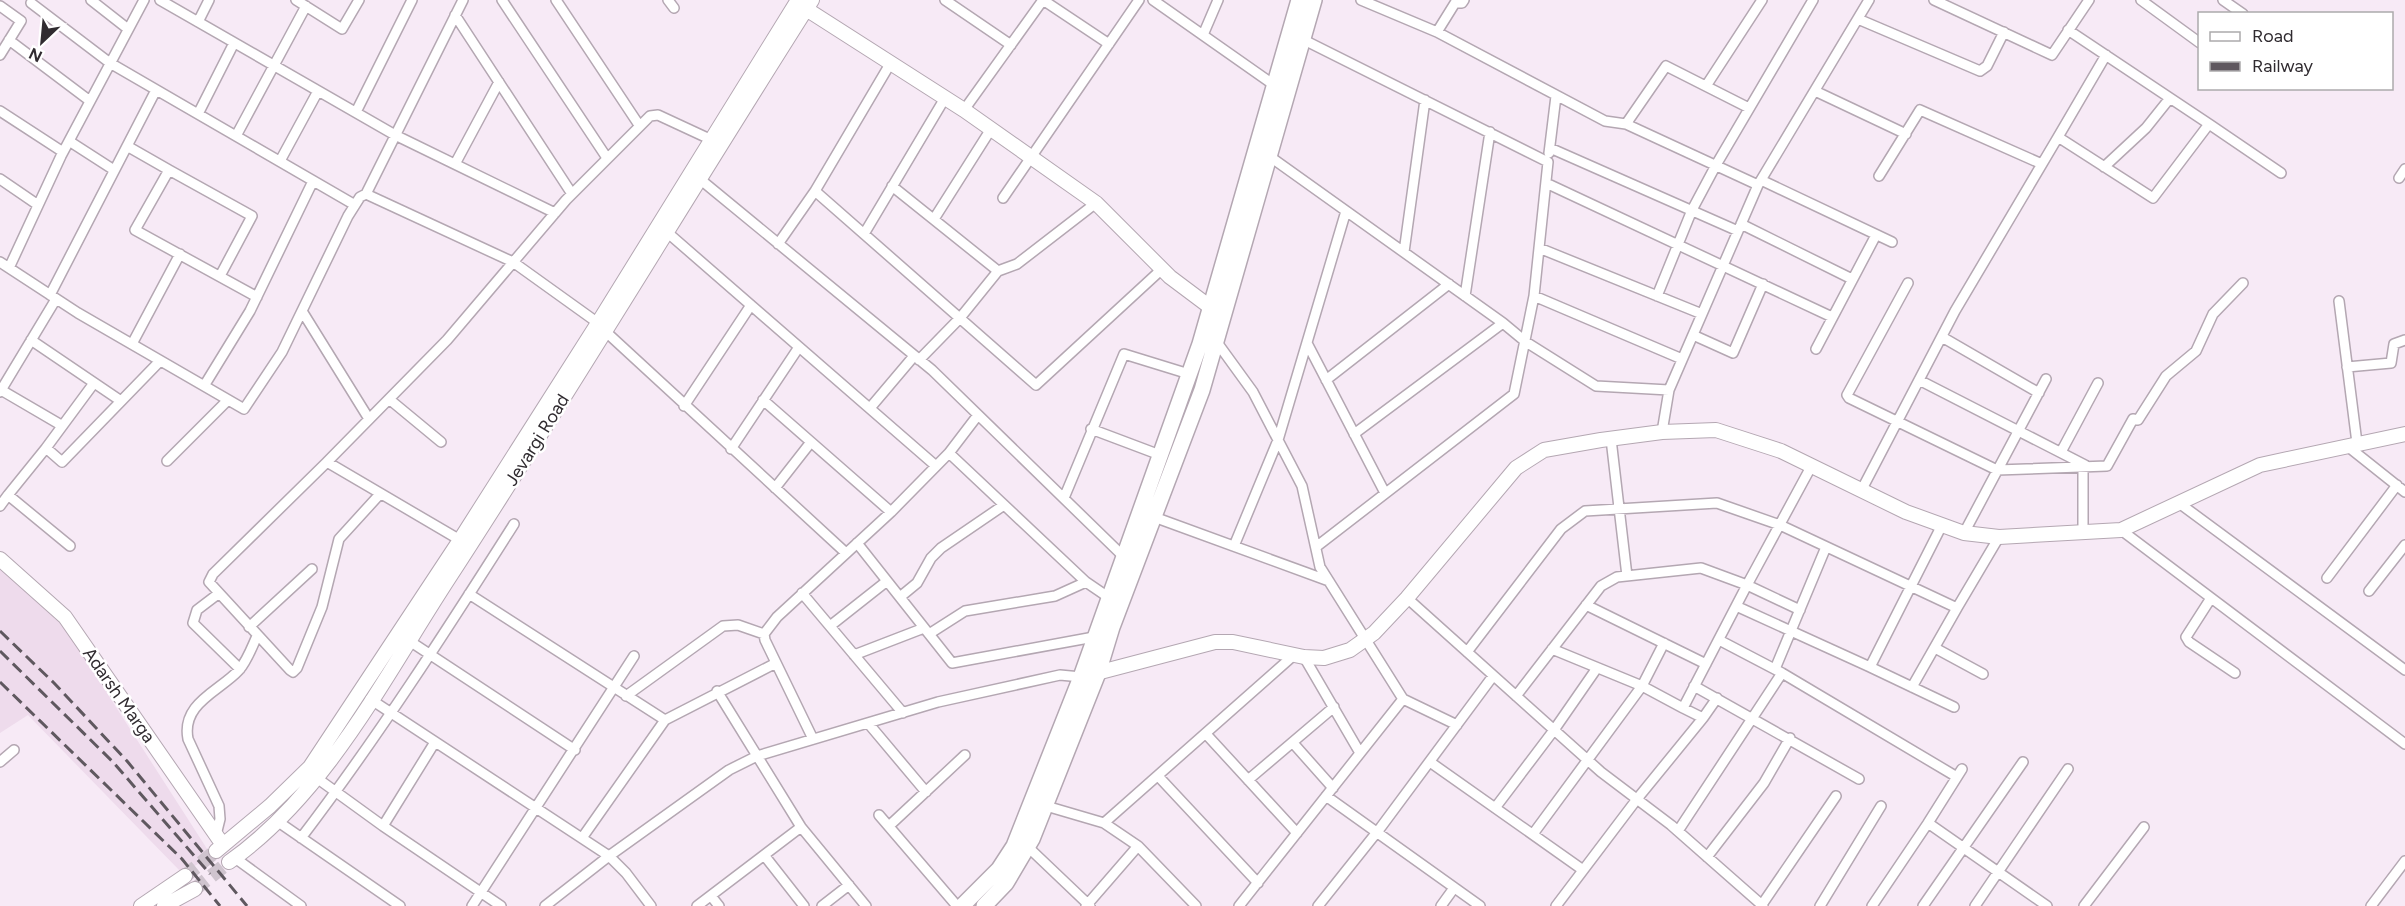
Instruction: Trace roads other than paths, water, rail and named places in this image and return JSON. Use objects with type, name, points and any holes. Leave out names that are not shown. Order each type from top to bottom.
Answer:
[{"type":"main road","points":[[984,906],[1006,883],[1028,847],[1046,806],[1098,673],[1202,390],[1216,341],[1217,309],[1274,85],[1299,0]]},
{"type":"main road","points":[[956,905],[999,868],[1014,846],[1081,677],[1160,455],[1217,309],[1269,156],[1314,0]]},
{"type":"main road","points":[[801,2],[891,64],[964,110],[1096,203],[1162,269],[1217,309]]},
{"type":"main road","name":"Jevargi Road","points":[[232,860],[277,821],[370,699],[602,327],[701,180],[717,142],[801,2]]},
{"type":"main road","points":[[218,844],[312,774],[460,540],[602,327],[717,142]]},
{"type":"main road","points":[[1081,677],[1215,642],[1233,642],[1299,656],[1324,658],[1350,650],[1365,639],[1407,598],[1516,468],[1544,450],[1662,432],[1716,430],[1749,440],[1812,465],[1861,490],[1941,525],[1964,533],[2000,537],[2117,530],[2259,465],[2405,434]]},
{"type":"main road","name":"Adarsh Marga","points":[[0,559],[65,617],[218,844]]},
{"type":"main road","points":[[141,906],[185,876]]},
{"type":"main road","points":[[164,906],[182,902],[195,889]]},
{"type":"street","points":[[90,0],[128,28]]},
{"type":"street","points":[[9,268],[63,152],[144,0]]},
{"type":"street","points":[[160,0],[395,135],[555,213]]},
{"type":"street","points":[[198,22],[209,0]]},
{"type":"street","points":[[296,0],[342,29],[359,0]]},
{"type":"street","points":[[356,112],[412,0]]},
{"type":"street","points":[[0,262],[53,297],[244,409],[282,352],[355,205],[366,194],[463,0]]},
{"type":"street","points":[[502,0],[607,158]]},
{"type":"street","points":[[556,0],[639,125]]},
{"type":"street","points":[[945,0],[1011,45]]},
{"type":"street","points":[[964,110],[1042,0],[1109,44]]},
{"type":"street","points":[[1003,198],[1139,0]]},
{"type":"street","points":[[1154,0],[1274,85]]},
{"type":"street","points":[[1203,35],[1218,0]]},
{"type":"street","points":[[1361,0],[1437,32],[1605,121],[1626,124],[1892,242]]},
{"type":"street","points":[[1437,32],[1455,3],[1462,3],[1464,0]]},
{"type":"street","points":[[1706,86],[1762,0]]},
{"type":"street","points":[[1657,296],[1692,210],[1813,0]]},
{"type":"street","points":[[1662,432],[1669,390],[1760,183],[1869,0]]},
{"type":"street","points":[[1934,0],[2052,55],[2089,0]]},
{"type":"street","points":[[2141,0],[2198,42]]},
{"type":"street","points":[[2223,0],[2240,12]]},
{"type":"street","points":[[0,55],[32,2],[110,63],[355,205]]},
{"type":"street","points":[[0,6],[21,21]]},
{"type":"street","points":[[236,136],[306,6]]},
{"type":"street","points":[[455,15],[572,194]]},
{"type":"street","points":[[1858,19],[1980,71],[1987,66],[2004,32]]},
{"type":"street","points":[[2068,30],[2280,173]]},
{"type":"street","points":[[1302,39],[1548,162]]},
{"type":"street","points":[[9,40],[90,101]]},
{"type":"street","points":[[198,114],[234,43]]},
{"type":"street","points":[[1861,490],[1941,338],[2106,55]]},
{"type":"street","points":[[778,244],[815,191],[891,64]]},
{"type":"street","points":[[1626,124],[1666,66],[1749,108]]},
{"type":"street","points":[[455,164],[499,82]]},
{"type":"street","points":[[61,425],[0,391],[31,340],[156,90]]},
{"type":"street","points":[[280,162],[318,91]]},
{"type":"street","points":[[1815,91],[1906,134]]},
{"type":"street","points":[[1316,547],[1515,394],[1534,296],[1556,96]]},
{"type":"street","points":[[864,234],[945,98]]},
{"type":"street","points":[[2104,167],[2146,128],[2170,98]]},
{"type":"street","points":[[1404,252],[1425,100]]},
{"type":"street","points":[[1879,176],[1920,110],[2042,164]]},
{"type":"street","points":[[0,111],[63,152]]},
{"type":"street","points":[[380,494],[339,539],[322,607],[295,671],[287,668],[218,594],[209,582],[213,574],[447,340],[555,213],[639,125],[650,116],[658,115],[717,142]]},
{"type":"street","points":[[2058,137],[2153,198],[2209,124]]},
{"type":"street","points":[[934,219],[991,129]]},
{"type":"street","points":[[1465,296],[1490,132]]},
{"type":"street","points":[[69,141],[114,170]]},
{"type":"street","points":[[127,146],[252,216],[220,276]]},
{"type":"street","points":[[1550,148],[1692,210],[1740,227],[1852,279]]},
{"type":"street","points":[[1269,156],[1503,323],[1526,342],[1596,386],[1669,390]]},
{"type":"street","points":[[2398,178],[2405,169]]},
{"type":"street","points":[[169,170],[135,230],[257,297]]},
{"type":"street","points":[[0,179],[38,206]]},
{"type":"street","points":[[701,180],[917,358],[1123,556]]},
{"type":"street","points":[[204,386],[257,297],[313,181]]},
{"type":"street","points":[[1546,183],[1724,264],[1832,317]]},
{"type":"street","points":[[892,186],[998,271]]},
{"type":"street","points":[[815,191],[1036,385],[1162,269]]},
{"type":"street","points":[[366,194],[513,262],[602,327],[684,406],[846,553]]},
{"type":"street","points":[[870,408],[917,358],[960,318],[998,271],[1017,264],[1096,203]]},
{"type":"street","points":[[1234,546],[1278,440],[1346,211]]},
{"type":"street","points":[[668,232],[936,466]]},
{"type":"street","points":[[1816,349],[1876,235]]},
{"type":"street","points":[[1539,248],[1702,314]]},
{"type":"street","points":[[132,344],[180,255]]},
{"type":"street","points":[[1908,283],[1847,395],[1997,470],[2103,466],[2110,463],[2133,419],[2138,420],[2166,376],[2191,357],[2213,314],[2243,283]]},
{"type":"street","points":[[1326,380],[1449,284]]},
{"type":"street","points":[[1693,335],[1732,353],[1763,284]]},
{"type":"street","points":[[1534,296],[1682,359]]},
{"type":"street","points":[[2339,301],[2347,367],[2351,444],[2405,492]]},
{"type":"street","points":[[684,406],[751,305]]},
{"type":"street","points":[[302,311],[369,419]]},
{"type":"street","points":[[1354,434],[1503,323]]},
{"type":"street","points":[[1941,338],[2039,393]]},
{"type":"street","points":[[31,340],[121,401]]},
{"type":"street","points":[[2347,367],[2391,363],[2394,344],[2405,340]]},
{"type":"street","points":[[1216,341],[1253,392],[1302,486],[1320,567],[1365,639],[1403,699],[1457,724]]},
{"type":"street","points":[[1307,343],[1385,493]]},
{"type":"street","points":[[731,448],[799,347]]},
{"type":"street","points":[[1064,498],[1124,354],[1190,374]]},
{"type":"street","points":[[46,448],[62,462],[160,361]]},
{"type":"street","points":[[1964,533],[2046,379]]},
{"type":"street","points":[[1919,380],[2085,466]]},
{"type":"street","points":[[0,506],[94,383]]},
{"type":"street","points":[[2061,453],[2098,383]]},
{"type":"street","points":[[389,399],[441,442]]},
{"type":"street","points":[[167,461],[228,400]]},
{"type":"street","points":[[763,400],[891,512]]},
{"type":"street","points":[[764,634],[777,617],[891,512],[949,453],[978,415]]},
{"type":"street","points":[[1091,429],[1160,455]]},
{"type":"street","points":[[1611,439],[1627,576]]},
{"type":"street","points":[[775,488],[811,442]]},
{"type":"street","points":[[949,453],[1086,582],[1108,597]]},
{"type":"street","points":[[327,462],[460,540]]},
{"type":"street","points":[[1683,708],[1812,465]]},
{"type":"street","points":[[2085,466],[2087,533]]},
{"type":"street","points":[[2327,578],[2397,485]]},
{"type":"street","points":[[9,495],[70,546]]},
{"type":"street","points":[[2179,502],[2405,670]]},
{"type":"street","points":[[1467,652],[1561,529],[1585,512],[1717,503],[1780,525],[1957,608]]},
{"type":"street","points":[[900,597],[917,583],[931,558],[941,548],[1004,505]]},
{"type":"street","points":[[1154,517],[1329,581]]},
{"type":"street","points":[[302,838],[391,714],[514,524]]},
{"type":"street","points":[[1870,667],[1941,525]]},
{"type":"street","points":[[2117,530],[2405,744]]},
{"type":"street","points":[[1912,687],[2000,537]]},
{"type":"street","points":[[857,543],[952,663],[1094,638]]},
{"type":"street","points":[[2369,591],[2405,545]]},
{"type":"street","points":[[1678,831],[1753,718],[1778,671],[1791,631],[1826,547]]},
{"type":"street","points":[[1516,696],[1601,586],[1617,577],[1701,568],[1747,585],[1800,610]]},
{"type":"street","points":[[249,627],[312,569]]},
{"type":"street","points":[[830,626],[888,581]]},
{"type":"street","points":[[854,654],[927,631],[965,611],[1062,595],[1086,582]]},
{"type":"street","points":[[802,593],[903,713]]},
{"type":"street","points":[[218,594],[197,610],[193,623],[240,669]]},
{"type":"street","points":[[469,594],[665,720]]},
{"type":"street","points":[[1407,598],[1588,760],[1678,831],[1762,906],[1836,796]]},
{"type":"street","points":[[2211,598],[2186,637],[2189,642],[2235,673]]},
{"type":"street","points":[[1586,605],[1706,664]]},
{"type":"street","points":[[1736,606],[1954,707]]},
{"type":"street","points":[[626,696],[723,626],[738,625],[764,634],[813,740]]},
{"type":"street","points":[[218,844],[219,807],[187,734],[198,702],[240,669],[257,636]]},
{"type":"street","points":[[408,640],[575,750]]},
{"type":"street","points":[[1719,640],[1959,773],[1872,906]]},
{"type":"street","points":[[1533,834],[1642,686],[1664,643]]},
{"type":"street","points":[[1935,648],[1983,674]]},
{"type":"street","points":[[1552,649],[1642,686],[1703,718]]},
{"type":"street","points":[[472,906],[538,808],[634,656]]},
{"type":"street","points":[[1104,823],[1299,656],[1334,707],[1360,753]]},
{"type":"street","points":[[582,838],[665,720],[717,691],[776,663]]},
{"type":"street","points":[[1495,808],[1597,668]]},
{"type":"street","points":[[547,905],[609,856],[729,770],[757,756],[938,702],[1060,675],[1081,677]]},
{"type":"street","points":[[1317,906],[1376,833],[1493,676]]},
{"type":"street","points":[[1694,686],[1790,738],[1859,779]]},
{"type":"street","points":[[717,691],[801,827],[866,906]]},
{"type":"street","points":[[1556,906],[1717,698]]},
{"type":"street","points":[[370,699],[609,856],[626,873],[651,906]]},
{"type":"street","points":[[1239,906],[1403,699]]},
{"type":"street","points":[[1248,780],[1334,707]]},
{"type":"street","points":[[868,723],[926,792]]},
{"type":"street","points":[[1206,734],[1297,833]]},
{"type":"street","points":[[1707,857],[1764,783],[1790,738]]},
{"type":"street","points":[[383,826],[435,742]]},
{"type":"street","points":[[1293,742],[1333,788]]},
{"type":"street","points":[[0,762],[14,750]]},
{"type":"street","points":[[889,826],[965,755]]},
{"type":"street","points":[[1430,762],[1583,870]]},
{"type":"street","points":[[1923,906],[2023,762]]},
{"type":"street","points":[[1975,906],[2068,769]]},
{"type":"street","points":[[312,774],[383,826],[501,906]]},
{"type":"street","points":[[1158,776],[1258,883]]},
{"type":"street","points":[[1326,796],[1480,906]]},
{"type":"street","points":[[1046,806],[1104,823],[1138,846],[1196,906]]},
{"type":"street","points":[[1820,906],[1881,806]]},
{"type":"street","points":[[879,815],[956,905]]},
{"type":"street","points":[[277,821],[400,906]]},
{"type":"street","points":[[1928,823],[1999,870],[2047,906]]},
{"type":"street","points":[[697,906],[801,827]]},
{"type":"street","points":[[2084,906],[2144,827]]},
{"type":"street","points":[[1028,847],[1088,905],[1138,846]]},
{"type":"street","points":[[764,855],[804,906]]},
{"type":"street","points":[[232,860],[301,906]]},
{"type":"street","points":[[2372,906],[2405,861]]},
{"type":"street","points":[[822,906],[849,885]]},
{"type":"street","points":[[1441,906],[1454,888]]},
{"type":"street","points":[[711,896],[720,906]]},
{"type":"tunnel","points":[[185,876],[216,851]]},
{"type":"tunnel","points":[[195,889],[229,862]]},
{"type":"railway","points":[[0,631],[54,683],[127,761],[247,906]]},
{"type":"railway","points":[[0,651],[113,762],[210,874]]},
{"type":"railway","points":[[0,682],[182,859],[220,906]]}]
